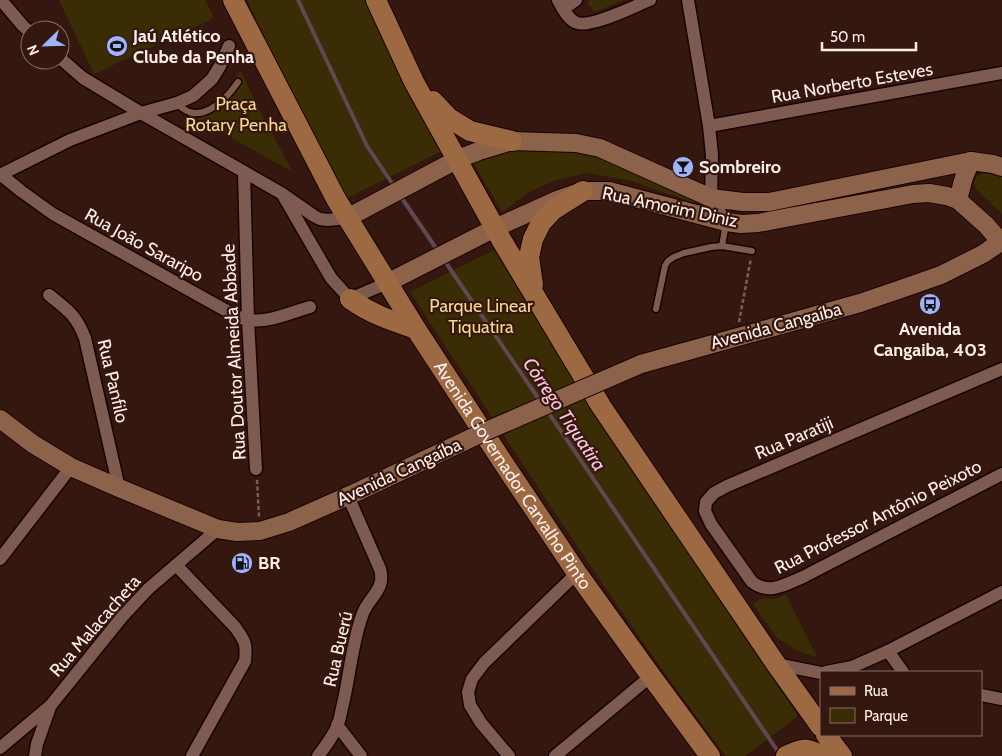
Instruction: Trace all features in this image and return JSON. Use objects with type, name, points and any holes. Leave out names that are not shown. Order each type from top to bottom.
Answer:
[{"type":"main road","name":"Avenida Governador Carvalho Pinto","points":[[233,0],[332,190],[354,214],[387,283],[416,329],[577,573],[710,756]]},
{"type":"main road","points":[[376,0],[414,82],[488,231],[535,294],[601,406],[820,726]]},
{"type":"main road","points":[[414,82],[449,118],[458,124],[470,131],[512,141]]},
{"type":"main road","points":[[535,294],[529,257],[533,239],[541,223],[552,210],[583,192]]},
{"type":"main road","points":[[350,299],[364,310],[416,329]]},
{"type":"main road","points":[[827,736],[842,756]]},
{"type":"main road","points":[[792,753],[812,750],[822,756]]},
{"type":"street","points":[[1,0],[20,22]]},
{"type":"street","points":[[576,0],[561,4],[576,24],[586,24],[604,19],[650,0]]},
{"type":"street","points":[[688,0],[712,155],[711,198],[726,222]]},
{"type":"street","points":[[0,174],[70,140],[141,113],[177,103],[193,96],[212,79],[229,46]]},
{"type":"street","name":"Rua Amorim Diniz","points":[[70,67],[83,78],[281,193],[314,216],[328,220],[354,214],[453,162],[479,151],[512,141],[576,143],[600,148],[711,198],[743,202],[769,202],[971,161],[1002,167]]},
{"type":"street","name":"Rua Norberto Esteves","points":[[708,126],[1002,73]]},
{"type":"street","points":[[958,200],[964,177],[971,161]]},
{"type":"street","name":"Rua Doutor Almeida Abbade","points":[[244,172],[248,320],[256,469]]},
{"type":"street","name":"Rua João Sararipo","points":[[0,174],[53,214],[234,316],[259,321],[310,307]]},
{"type":"street","name":"Rua Amorim Diniz","points":[[281,193],[331,278],[350,299],[387,283],[488,231],[557,200],[583,192],[609,191],[726,222],[741,224],[758,223],[913,194],[929,193],[958,200],[1002,242]]},
{"type":"street","name":"Avenida Cangaíba","points":[[0,419],[33,444],[71,467],[119,488],[218,529],[237,532],[260,531],[290,522],[484,432],[641,364],[901,290],[941,275],[983,254],[1002,242]]},
{"type":"street","name":"Rua Panfilo","points":[[49,295],[70,312],[80,324],[86,338],[119,488]]},
{"type":"street","name":"Rua Paratiji","points":[[768,588],[759,587],[752,582],[711,524],[705,511],[706,502],[714,493],[745,478],[1002,369]]},
{"type":"street","points":[[0,559],[71,467]]},
{"type":"street","name":"Rua Professor Antônio Peixoto","points":[[768,588],[777,588],[802,577],[1002,474]]},
{"type":"street","name":"Rua Buerú","points":[[318,756],[338,725],[357,630],[363,612],[382,582],[380,568],[354,493]]},
{"type":"street","name":"Rua Malacacheta","points":[[0,748],[50,705],[148,588],[218,529]]},
{"type":"street","points":[[176,565],[235,627],[247,648],[245,661],[192,756]]},
{"type":"street","points":[[509,756],[481,723],[470,705],[468,692],[472,679],[484,663],[577,573]]},
{"type":"street","points":[[831,671],[852,667],[888,651],[1002,592]]},
{"type":"street","points":[[888,651],[902,671]]},
{"type":"street","points":[[776,664],[820,673]]},
{"type":"street","points":[[555,756],[651,676]]},
{"type":"street","points":[[982,695],[1002,699]]},
{"type":"street","points":[[35,756],[50,705]]},
{"type":"street","points":[[338,725],[360,756]]},
{"type":"lane","points":[[177,103],[188,112],[205,111],[223,100],[238,82]]},
{"type":"lane","points":[[722,246],[726,222]]},
{"type":"lane","points":[[656,309],[665,266],[674,257],[684,253],[722,246],[752,251]]},
{"type":"path","points":[[736,337],[752,251]]},
{"type":"path","name":"Rua Doutor Almeida Abbade","points":[[256,469],[260,531]]},
{"type":"green space","name":"Jaú Atlético Clube da Penha","points":[[59,0],[205,0],[214,18],[94,74]]},
{"type":"green space","points":[[247,0],[365,0],[440,152],[347,198],[285,80]]},
{"type":"green space","points":[[590,0],[624,0],[595,12],[587,3]]},
{"type":"green space","name":"Praça Rotary Penha","points":[[240,70],[293,172],[192,116],[220,98]]},
{"type":"green space","points":[[553,148],[595,156],[699,198],[697,202],[691,202],[632,181],[586,173],[554,181],[529,192],[502,212],[472,160],[510,150]]},
{"type":"green space","points":[[985,173],[1002,177],[1002,214],[976,189],[974,183],[976,178]]},
{"type":"green space","name":"Parque Linear Tiquatira","points":[[494,250],[612,440],[798,716],[745,756],[726,756],[684,700],[564,527],[410,292]]},
{"type":"green space","points":[[786,595],[817,657],[800,652],[777,638],[753,604],[760,599],[775,599]]},
{"type":"waterway","name":"Córrego Tiquatira","points":[[298,0],[367,146],[394,186]]},
{"type":"waterway","name":"Córrego Tiquatira","points":[[399,194],[438,251]]},
{"type":"waterway","name":"Córrego Tiquatira","points":[[444,260],[540,401]]},
{"type":"waterway","name":"Córrego Tiquatira","points":[[546,409],[779,753]]},
{"type":"place","name":"Jaú Atlético Clube da Penha","points":[[117,46]]},
{"type":"place","name":"Sombreiro","points":[[683,167]]},
{"type":"place","name":"Avenida Cangaiba, 403","points":[[930,304]]},
{"type":"place","name":"BR","points":[[242,563]]}]
